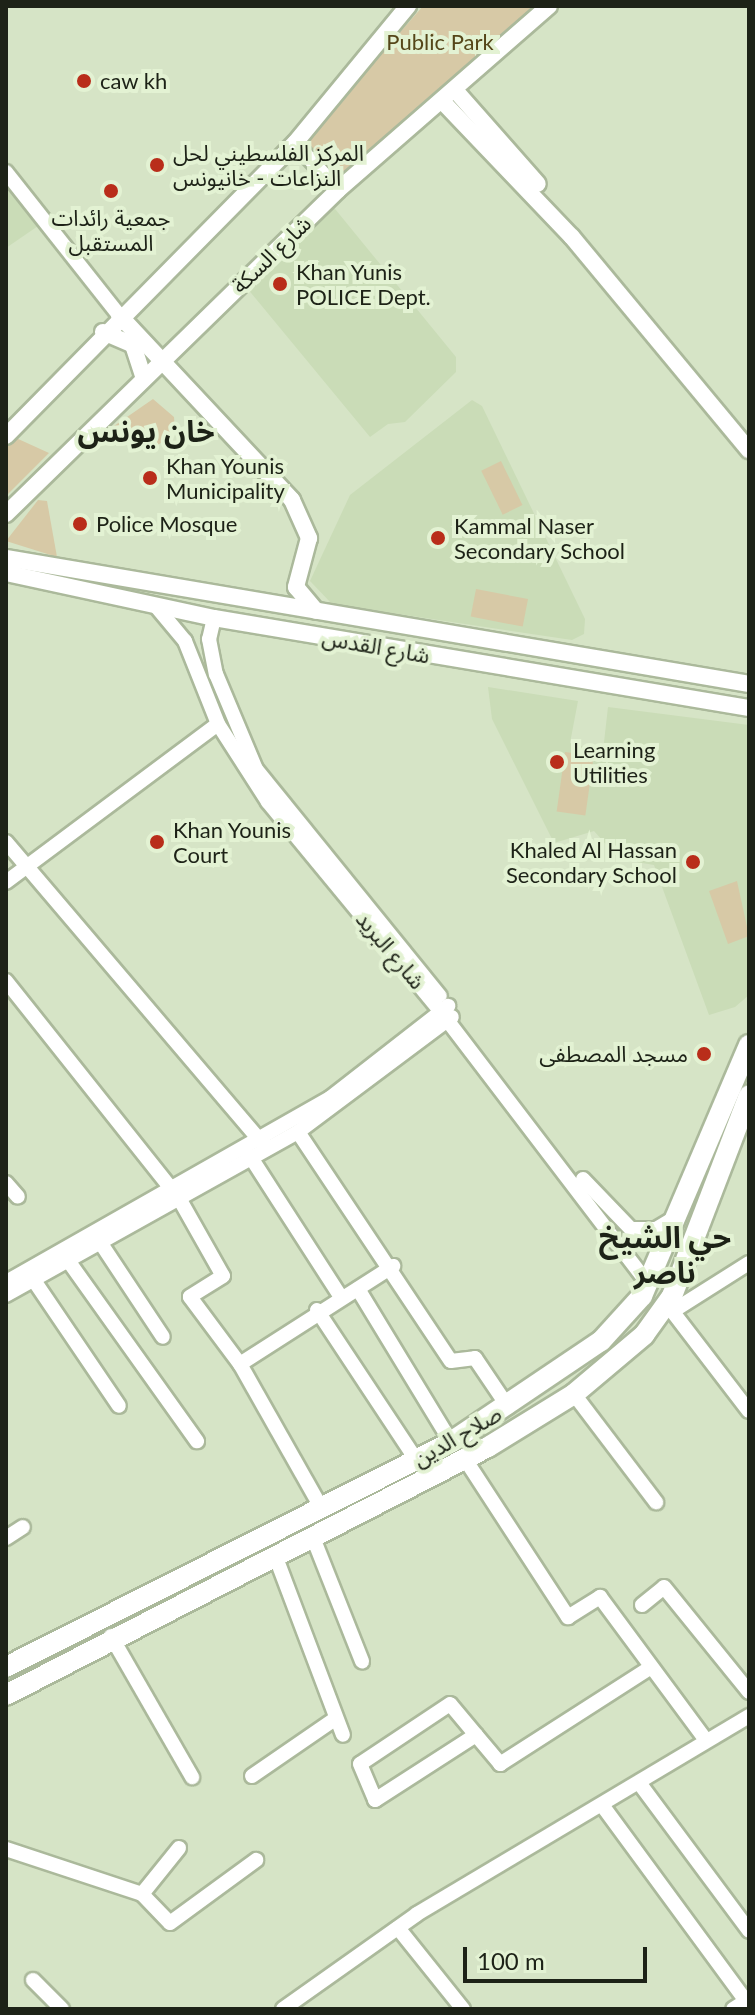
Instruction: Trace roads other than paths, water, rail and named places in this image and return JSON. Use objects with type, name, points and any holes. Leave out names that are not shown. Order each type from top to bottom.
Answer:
[{"type":"highway","name":"صلاح الدين","points":[[6,1667],[417,1461],[508,1407],[616,1328],[648,1284],[749,1045]]},
{"type":"highway","name":"صلاح الدين","points":[[6,1695],[111,1636],[465,1459],[574,1394],[644,1335],[670,1307],[749,1095]]},
{"type":"highway","points":[[309,1537],[300,1523],[315,1510]]},
{"type":"main road","points":[[6,436],[119,315],[295,143],[407,7]]},
{"type":"main road","name":"شارع السكة","points":[[6,514],[143,376],[338,190],[449,96],[542,8]]},
{"type":"main road","points":[[449,96],[749,437]]},
{"type":"main road","points":[[449,96],[572,237],[749,450]]},
{"type":"main road","points":[[119,315],[292,500],[309,538],[296,587],[321,614]]},
{"type":"main road","points":[[103,332],[133,345],[143,376]]},
{"type":"main road","name":"شارع القدس","points":[[6,558],[321,614],[749,684]]},
{"type":"main road","name":"شارع القدس","points":[[6,573],[214,618],[749,708]]},
{"type":"street","points":[[295,143],[338,190]]},
{"type":"street","points":[[6,172],[119,315]]},
{"type":"street","name":"شارع البريد","points":[[155,605],[185,641],[218,724],[268,802],[619,1220],[646,1231],[674,1218]]},
{"type":"street","name":"شارع البريد","points":[[214,618],[209,639],[216,674],[256,769],[448,1013],[648,1284]]},
{"type":"street","points":[[6,882],[218,724]]},
{"type":"street","points":[[6,842],[263,1143]]},
{"type":"street","points":[[6,981],[177,1196],[223,1276],[190,1297],[240,1364],[315,1510]]},
{"type":"street","points":[[6,1282],[177,1196],[250,1156],[263,1143],[298,1132],[448,1013]]},
{"type":"street","points":[[6,1295],[67,1259],[102,1245],[263,1143],[448,1013]]},
{"type":"street","points":[[298,1132],[393,1266],[451,1361],[475,1358],[508,1407]]},
{"type":"street","points":[[250,1156],[341,1297]]},
{"type":"street","points":[[6,1183],[18,1197]]},
{"type":"street","points":[[102,1245],[163,1337]]},
{"type":"street","points":[[67,1259],[197,1441]]},
{"type":"street","points":[[749,1263],[670,1307],[749,1411]]},
{"type":"street","points":[[240,1364],[317,1310],[393,1266]]},
{"type":"street","points":[[33,1279],[119,1406]]},
{"type":"street","points":[[358,1289],[451,1442]]},
{"type":"street","points":[[317,1310],[417,1461]]},
{"type":"street","points":[[574,1394],[656,1502]]},
{"type":"street","points":[[465,1459],[568,1617],[600,1597],[706,1740]]},
{"type":"street","points":[[6,1538],[23,1527]]},
{"type":"street","points":[[309,1537],[362,1661]]},
{"type":"street","points":[[275,1555],[343,1735]]},
{"type":"street","points":[[642,1605],[664,1587],[749,1692]]},
{"type":"street","points":[[111,1636],[192,1777]]},
{"type":"street","points":[[476,1735],[375,1800],[360,1764],[450,1704],[476,1735],[500,1764],[651,1667]]},
{"type":"street","points":[[283,2009],[398,1928],[749,1716]]},
{"type":"street","points":[[252,1776],[335,1719]]},
{"type":"street","points":[[640,1784],[749,1931]]},
{"type":"street","points":[[602,1805],[746,2001],[733,2009]]},
{"type":"street","points":[[142,1894],[179,1848]]},
{"type":"street","points":[[6,1849],[142,1894],[170,1923],[256,1860]]},
{"type":"street","points":[[398,1928],[463,2009]]},
{"type":"street","points":[[33,1980],[62,2009]]},
{"type":"place","name":"caw kh","points":[[84,81]]},
{"type":"place","name":"المركز الفلسطيني لحل النزاعات - خانيونس","points":[[157,165]]},
{"type":"place","name":"جمعية رائدات المستقبل","points":[[111,191]]},
{"type":"place","name":"Khan Yunis POLICE Dept.","points":[[280,284]]},
{"type":"place","name":"Khan Younis Municipality","points":[[150,478]]},
{"type":"place","name":"Police Mosque","points":[[80,524]]},
{"type":"place","name":"Kammal Naser Secondary School","points":[[438,538]]},
{"type":"place","name":"Learning Utilities","points":[[557,762]]},
{"type":"place","name":"Khan Younis Court","points":[[157,842]]},
{"type":"place","name":"Khaled Al Hassan Secondary School","points":[[693,862]]},
{"type":"place","name":"مسجد المصطفى","points":[[704,1054]]},
{"type":"district","name":"خان يونس","points":[[146,430]]},
{"type":"district","name":"حي الشيخ ناصر","points":[[665,1253]]},
{"type":"park label","name":"Public Park","points":[[440,42]]}]
